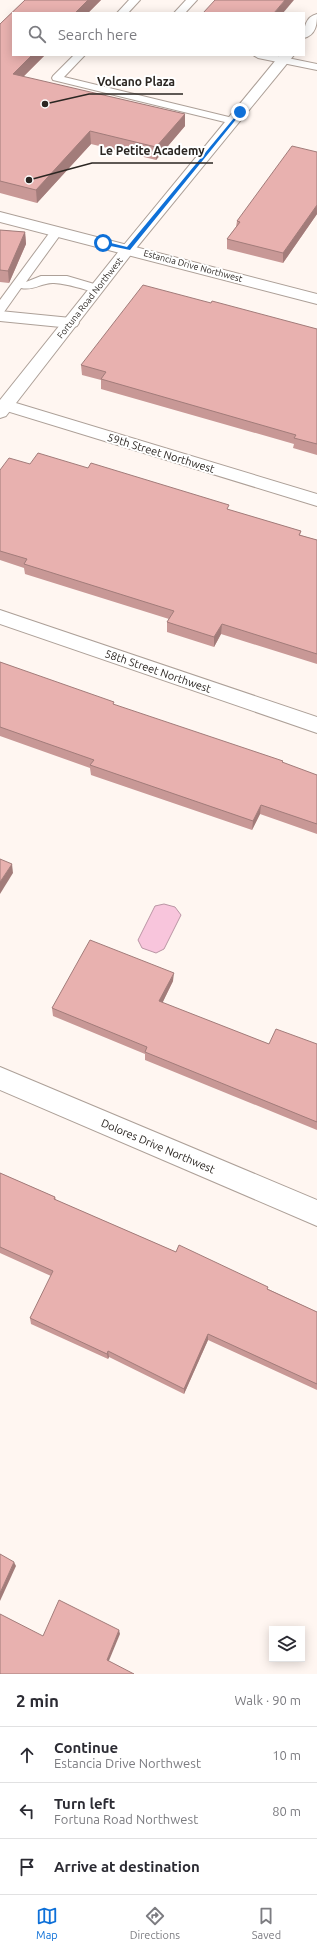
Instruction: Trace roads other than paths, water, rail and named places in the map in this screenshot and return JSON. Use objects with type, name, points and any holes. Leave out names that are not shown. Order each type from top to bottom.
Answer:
[{"type":"street","points":[[305,33],[317,18]]},
{"type":"street","name":"Fortuna Road Northwest","points":[[3,409],[128,249],[285,58]]},
{"type":"street","name":"Estancia Drive Northwest","points":[[0,217],[317,299]]},
{"type":"street","points":[[0,316],[71,323]]},
{"type":"street","name":"59th Street Northwest","points":[[3,409],[317,500]]},
{"type":"street","name":"58th Street Northwest","points":[[0,616],[317,724]]},
{"type":"street","name":"Dolores Drive Northwest","points":[[0,1078],[317,1213]]},
{"type":"lane","points":[[123,12],[135,0]]},
{"type":"lane","points":[[180,12],[192,0]]},
{"type":"lane","points":[[79,56],[57,78],[233,121]]},
{"type":"lane","points":[[267,56],[285,58],[317,67]]},
{"type":"lane","points":[[0,309],[24,285],[57,231]]},
{"type":"lane","points":[[24,285],[41,280],[56,284],[68,292],[79,284],[97,289]]},
{"type":"lane","points":[[24,285],[36,292],[43,292]]},
{"type":"place","name":"Volcano Plaza","points":[[45,104]]},
{"type":"place","name":"Le Petite Academy","points":[[29,180]]}]
